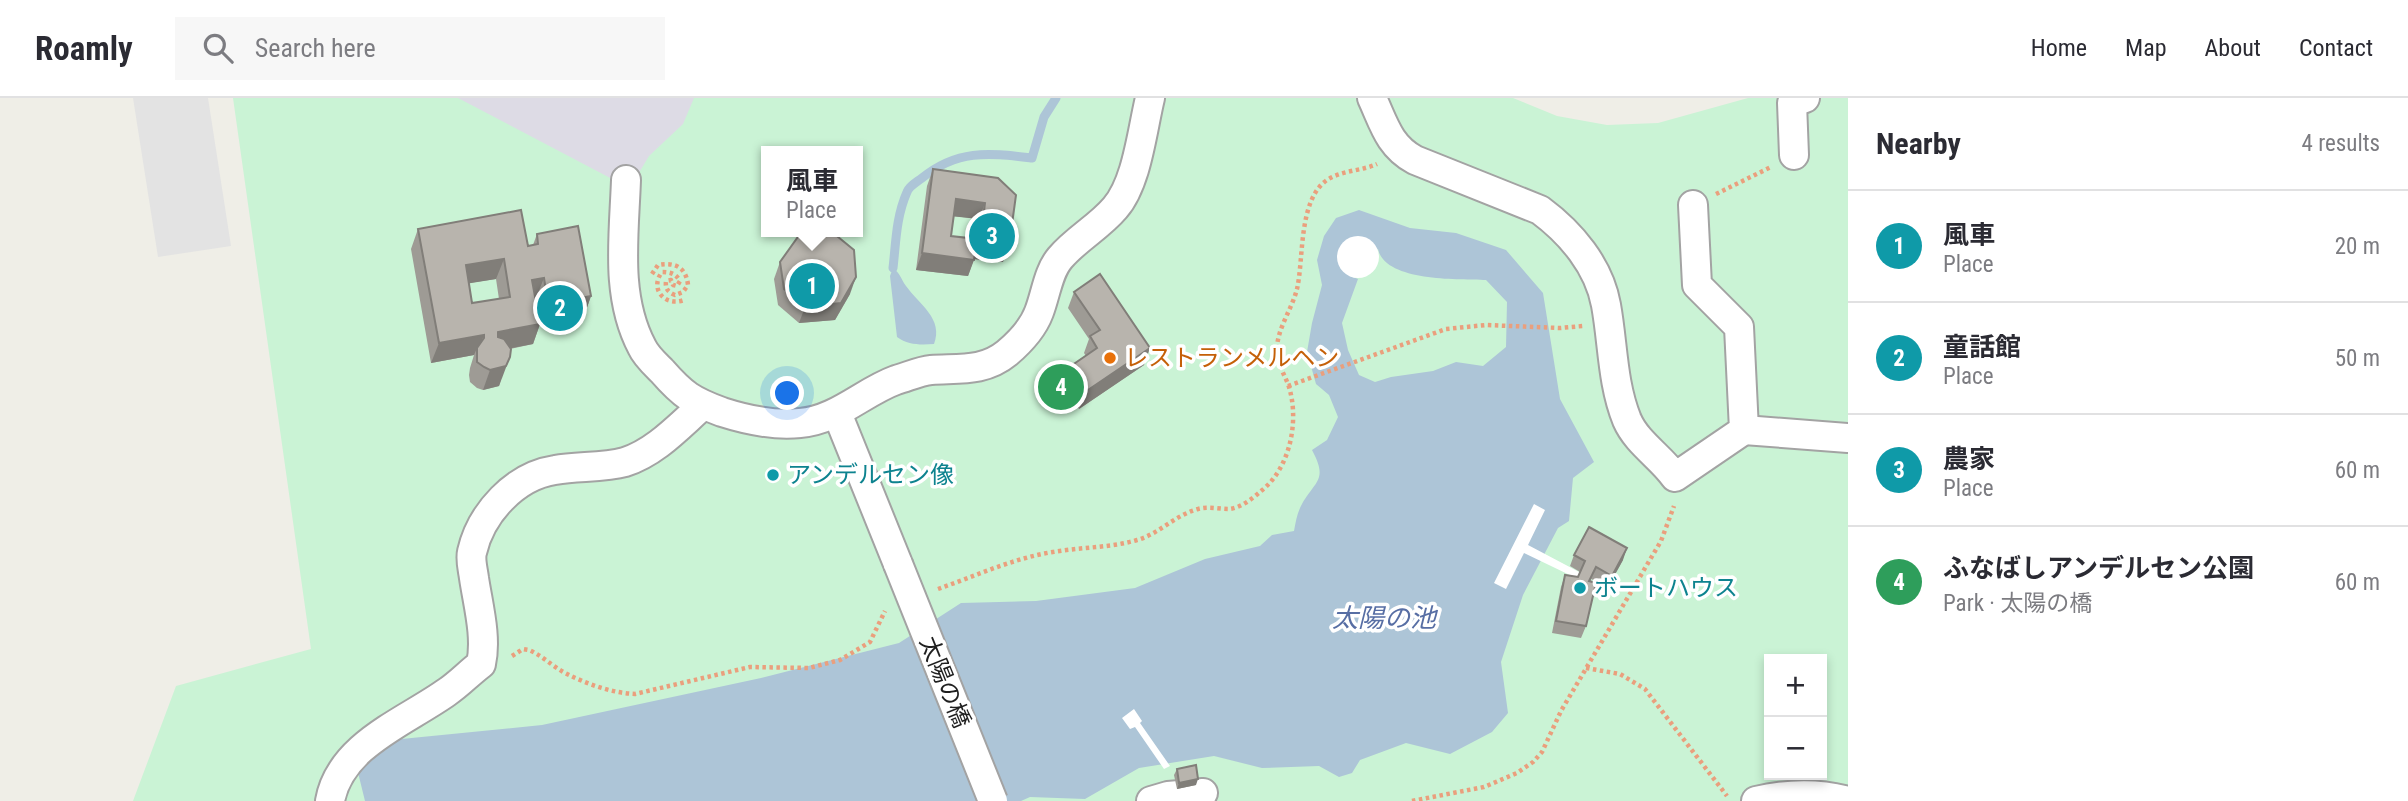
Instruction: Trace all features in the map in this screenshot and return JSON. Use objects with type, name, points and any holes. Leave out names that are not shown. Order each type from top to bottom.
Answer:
[{"type":"street","points":[[1125,98],[1141,133]]},
{"type":"street","points":[[626,180],[624,289],[630,319],[642,349],[682,394],[703,405],[749,421],[802,423],[837,413],[892,382],[928,370],[971,369],[987,365],[1005,355],[1022,340],[1038,314],[1050,275],[1059,258],[1100,224],[1128,189],[1150,98]]},
{"type":"street","points":[[1372,98],[1400,152],[1541,210],[1558,223],[1581,249],[1606,302],[1615,378],[1628,422],[1675,477],[1744,430],[1848,438]]},
{"type":"street","points":[[1794,155],[1792,103],[1805,98]]},
{"type":"street","points":[[1693,205],[1698,285],[1739,327],[1744,430]]},
{"type":"street","points":[[330,801],[335,781],[361,749],[449,691],[481,664],[483,643],[471,556],[477,535],[491,512],[510,491],[530,476],[553,470],[625,462],[655,447],[703,405]]},
{"type":"street","name":"太陽の橋","points":[[837,413],[993,801]]},
{"type":"street","points":[[1151,801],[1168,796],[1203,793]]},
{"type":"street","points":[[1756,801],[1810,795],[1831,796],[1848,801]]},
{"type":"path","points":[[931,592],[1037,555],[1136,541],[1199,508],[1230,509],[1241,506],[1264,489],[1281,466],[1293,431],[1288,386],[1280,367],[1277,349],[1297,290],[1302,233],[1317,191],[1327,180],[1371,167],[1400,152]]},
{"type":"path","points":[[1693,205],[1794,155]]},
{"type":"path","points":[[650,276],[658,265],[669,263],[680,267],[687,275],[688,285],[683,292],[675,295],[668,292],[666,281],[671,280],[673,285],[677,286],[680,281],[670,272],[662,272],[657,278],[656,287],[668,301],[675,303],[684,300]]},
{"type":"path","points":[[1288,386],[1446,330],[1486,325],[1560,328]]},
{"type":"path","points":[[1412,801],[1484,787],[1517,773],[1542,752],[1586,668],[1661,541],[1673,512],[1675,477]]},
{"type":"path","points":[[481,664],[495,667],[523,649],[529,650],[566,673],[605,689],[635,694],[750,667],[809,668],[841,660],[870,642],[885,611],[891,605]]},
{"type":"path","points":[[1586,668],[1620,674],[1645,689],[1731,801]]},
{"type":"green space","points":[[233,98],[1513,98],[1557,116],[1607,125],[1658,123],[1748,98],[1848,98],[1848,801],[133,801],[176,686],[311,649]]},
{"type":"shaded area","points":[[133,98],[208,98],[231,246],[158,257]]},
{"type":"shaded area","points":[[458,98],[694,98],[683,124],[649,156],[634,181],[614,180]]},
{"type":"water","name":"太陽の池","points":[[1359,210],[1410,228],[1456,233],[1506,250],[1543,293],[1560,399],[1594,462],[1573,478],[1569,521],[1558,528],[1523,595],[1501,662],[1508,713],[1492,732],[1450,754],[1406,743],[1360,760],[1352,773],[1339,777],[1319,766],[1262,768],[1214,756],[1139,768],[1085,799],[1030,797],[1021,801],[365,801],[351,744],[542,725],[761,678],[899,643],[961,603],[1036,601],[1135,588],[1205,559],[1260,546],[1272,535],[1294,531],[1300,507],[1320,474],[1312,450],[1327,440],[1338,417],[1329,395],[1316,384],[1307,352],[1322,285],[1317,260],[1324,236],[1336,218]],"holes":[[[1378,249],[1384,260],[1394,268],[1408,273],[1486,280],[1507,302],[1506,347],[1483,366],[1456,362],[1433,371],[1375,382],[1359,375],[1348,350],[1342,323],[1358,279],[1350,276]]]},
{"type":"water","points":[[893,268],[933,319],[936,327],[934,344],[914,344],[897,337],[890,276]]},
{"type":"pier","points":[[1358,236],[1373,242],[1379,257],[1373,272],[1358,278],[1343,272],[1337,257],[1343,242]]},
{"type":"pier","points":[[1534,504],[1545,510],[1528,545],[1581,573],[1578,579],[1524,553],[1506,589],[1494,583]]},
{"type":"pier","points":[[1134,709],[1142,721],[1140,723],[1170,766],[1164,769],[1135,727],[1130,729],[1122,718]]},
{"type":"building","points":[[933,169],[998,178],[1016,195],[1009,246],[980,242],[985,203],[956,199],[951,236],[977,239],[974,260],[922,253]]},
{"type":"building","points":[[521,210],[528,246],[538,244],[537,234],[578,226],[591,296],[548,304],[544,278],[532,280],[540,324],[498,332],[498,337],[504,339],[511,349],[510,357],[506,366],[490,370],[477,362],[477,348],[484,335],[439,343],[418,229]],"holes":[[[504,259],[510,297],[472,303],[466,265]]]},
{"type":"building","points":[[798,237],[838,237],[854,250],[856,277],[841,303],[805,307],[784,289],[780,262]]},
{"type":"building","points":[[1100,274],[1150,348],[1085,392],[1068,368],[1097,348],[1090,336],[1100,330],[1074,292]]},
{"type":"building","name":"ボートハウス","points":[[1589,527],[1627,548],[1612,576],[1596,567],[1589,581],[1596,583],[1586,626],[1556,621],[1565,575],[1578,577],[1585,561],[1574,555]]},
{"type":"building","points":[[1196,765],[1198,779],[1179,783],[1177,769]]},
{"type":"waterway","points":[[893,268],[899,220],[909,188],[935,169],[961,158],[987,154],[1032,158],[1044,117],[1056,98]]},
{"type":"place","name":"農家","points":[[992,236]]},
{"type":"place","name":"風車","points":[[812,286]]},
{"type":"place","name":"童話館","points":[[560,308]]},
{"type":"place","name":"レストランメルヘン","points":[[1110,358]]},
{"type":"place","name":"ふなばしアンデルセン公園","points":[[1061,387]]},
{"type":"place","name":"アンデルセン像","points":[[773,475]]},
{"type":"place","name":"ボートハウス","points":[[1580,588]]}]
